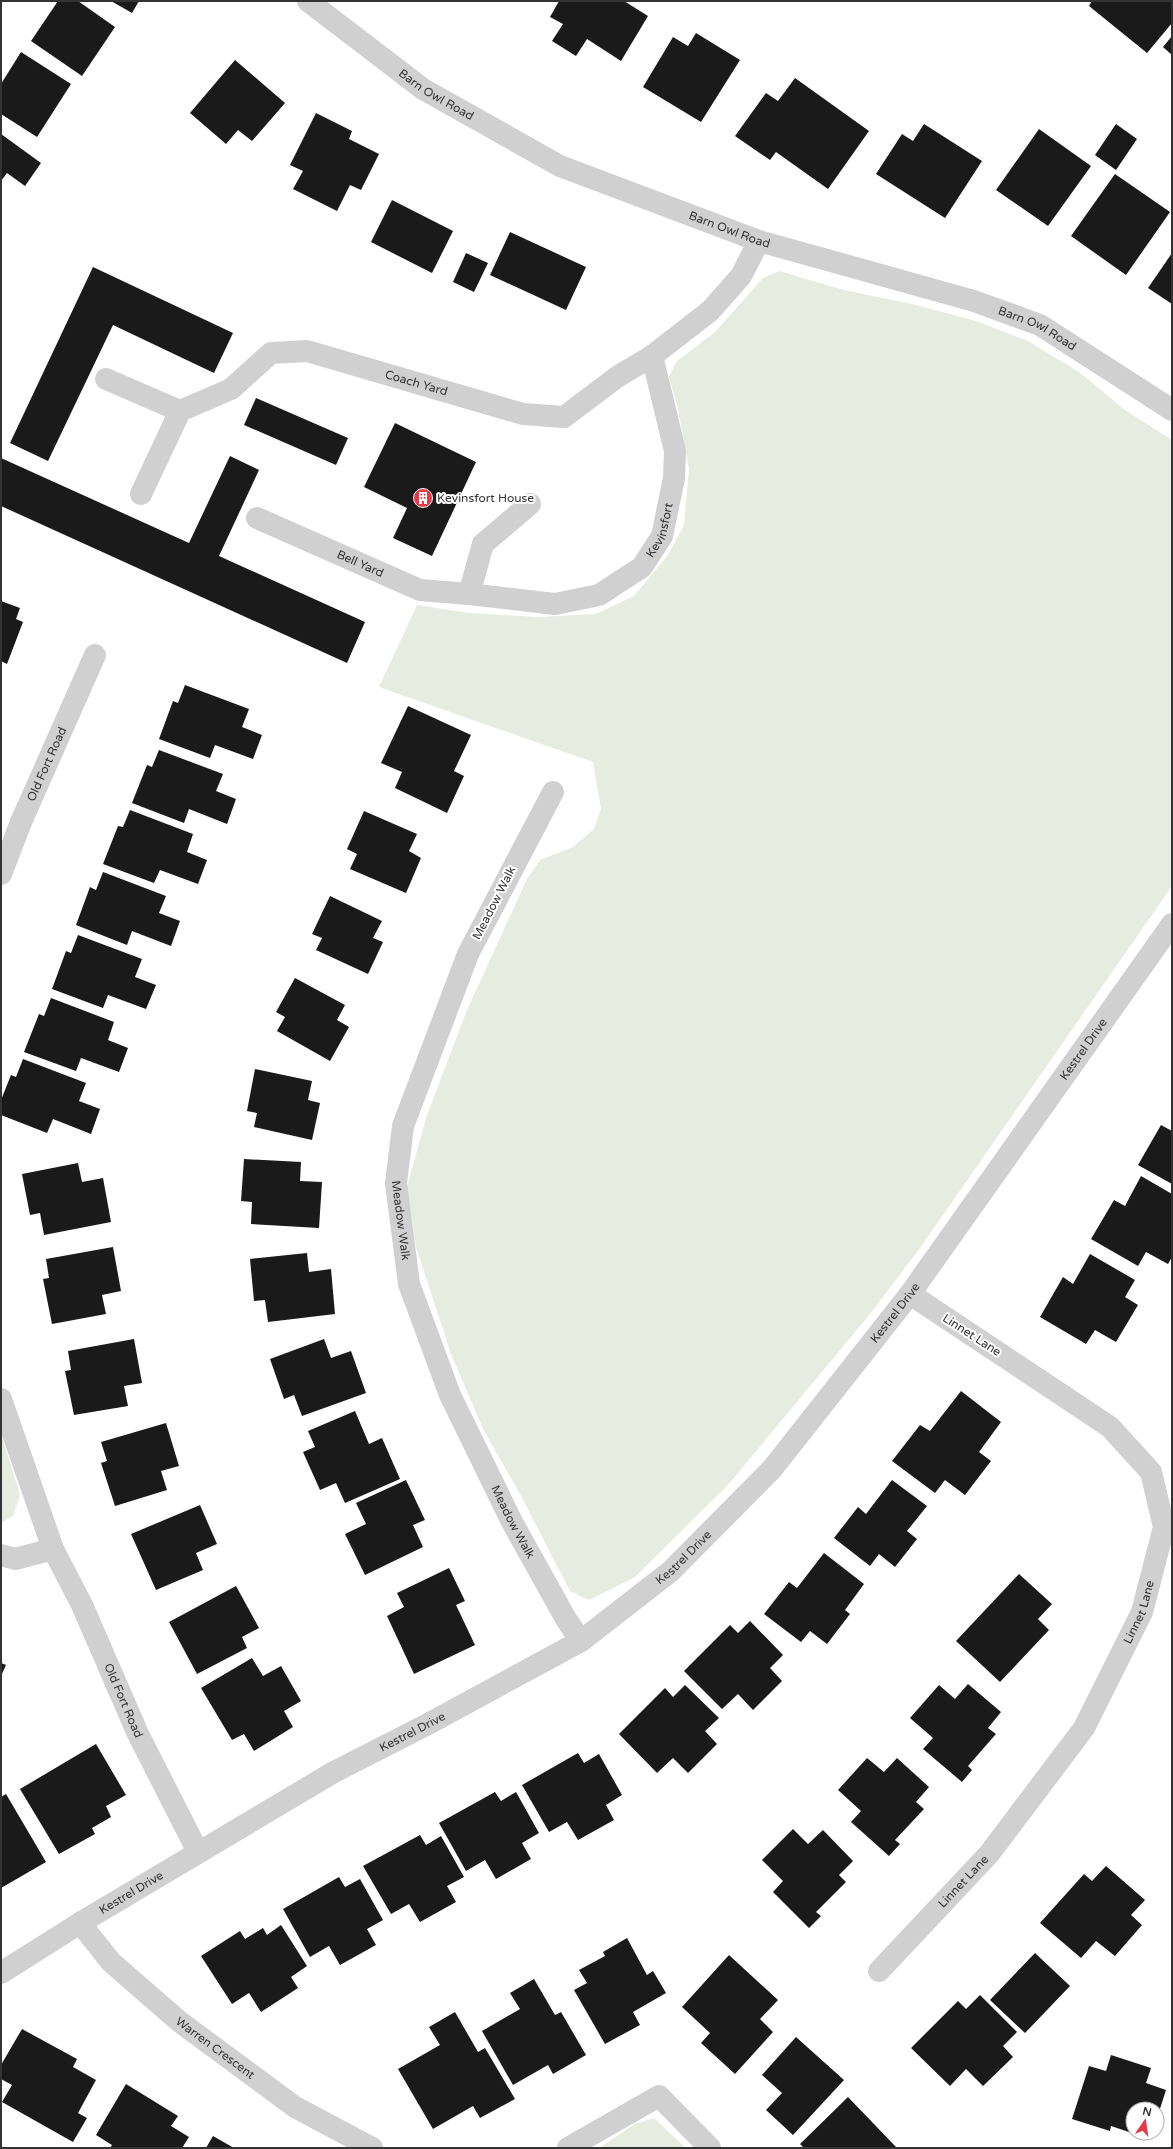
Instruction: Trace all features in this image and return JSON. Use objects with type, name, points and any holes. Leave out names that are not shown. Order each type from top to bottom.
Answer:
[{"type":"street","name":"Barn Owl Road","points":[[308,1],[423,88],[560,166],[759,241],[974,300],[1040,325],[1172,410]]},
{"type":"street","points":[[652,356],[710,311],[741,276],[759,241]]},
{"type":"street","name":"Coach Yard","points":[[180,411],[231,390],[271,354],[307,351],[523,414],[564,416],[617,377],[652,356]]},
{"type":"street","name":"Kevinsfort","points":[[469,594],[555,604],[599,595],[642,567],[662,536],[674,478],[675,451],[652,356]]},
{"type":"street","points":[[106,379],[180,411],[141,494]]},
{"type":"street","points":[[469,594],[482,544],[530,504]]},
{"type":"street","name":"Bell Yard","points":[[257,518],[420,590],[469,594]]},
{"type":"street","name":"Old Fort Road","points":[[1,874],[21,822],[95,655]]},
{"type":"street","name":"Meadow Walk","points":[[553,792],[468,954],[403,1126],[396,1183],[409,1284],[450,1395],[512,1522],[566,1619],[581,1641]]},
{"type":"street","name":"Kestrel Drive","points":[[1,1973],[80,1923],[334,1772],[428,1724],[581,1641],[671,1571],[772,1469],[910,1294],[1172,924]]},
{"type":"street","name":"Linnet Lane","points":[[879,1971],[989,1854],[1084,1728],[1142,1612],[1164,1528],[1151,1472],[1110,1427],[910,1294]]},
{"type":"street","name":"Old Fort Road","points":[[1,1398],[53,1548],[82,1605],[138,1734],[198,1852]]},
{"type":"street","points":[[1,1555],[15,1559],[53,1548]]},
{"type":"street","name":"Warren Crescent","points":[[80,1923],[111,1962],[180,2022],[295,2107],[372,2148]]},
{"type":"street","points":[[568,2148],[659,2096],[710,2148]]},
{"type":"shaded area","points":[[779,271],[844,290],[912,304],[976,321],[1028,341],[1079,372],[1125,410],[1172,440],[1172,886],[920,1248],[870,1314],[728,1485],[635,1577],[589,1600],[570,1591],[520,1494],[484,1431],[451,1354],[416,1247],[407,1187],[426,1118],[467,1010],[527,879],[540,860],[573,847],[594,829],[601,809],[593,762],[379,687],[417,605],[469,613],[539,617],[596,614],[634,596],[668,555],[684,525],[689,469],[678,409],[669,377],[676,362],[715,332],[763,278]]},
{"type":"shaded area","points":[[1,1433],[20,1495],[13,1516],[1,1523]]},
{"type":"shaded area","points":[[654,2118],[686,2148],[599,2148],[635,2124]]},
{"type":"building","points":[[58,1],[78,1],[115,27],[82,76],[31,41]]},
{"type":"building","points":[[111,1],[139,1],[132,13]]},
{"type":"building","points":[[559,1],[624,1],[648,16],[621,61],[587,39],[576,56],[552,41],[563,24],[550,17]]},
{"type":"building","points":[[1092,1],[1172,1],[1172,23],[1147,53],[1089,6]]},
{"type":"building","points":[[696,33],[740,60],[701,122],[643,87],[673,37],[688,46]]},
{"type":"building","points":[[1172,36],[1172,55],[1163,47]]},
{"type":"building","points":[[21,52],[71,84],[37,137],[1,114],[1,84]]},
{"type":"building","points":[[235,60],[285,103],[252,141],[238,130],[226,144],[190,113]]},
{"type":"building","points":[[795,78],[869,131],[828,189],[776,152],[770,160],[735,136],[766,93],[778,101]]},
{"type":"building","points":[[316,113],[352,131],[349,139],[379,154],[361,190],[350,185],[337,211],[293,189],[303,171],[290,165]]},
{"type":"building","points":[[924,124],[982,161],[945,218],[876,174],[902,134],[913,141]]},
{"type":"building","points":[[1116,124],[1137,139],[1116,170],[1095,155]]},
{"type":"building","points":[[1039,129],[1091,166],[1048,226],[996,190]]},
{"type":"building","points":[[1,134],[41,163],[25,186],[7,173],[1,181]]},
{"type":"building","points":[[1115,174],[1170,212],[1126,275],[1071,236]]},
{"type":"building","points":[[392,200],[453,231],[432,273],[371,242]]},
{"type":"building","points":[[510,232],[586,267],[566,310],[490,275]]},
{"type":"building","points":[[466,253],[488,263],[474,292],[453,282]]},
{"type":"building","points":[[1172,253],[1172,304],[1148,288]]},
{"type":"building","points":[[93,267],[233,333],[214,373],[113,325],[48,461],[10,443]]},
{"type":"building","points":[[256,398],[348,438],[336,465],[244,425]]},
{"type":"building","name":"Kevinsfort House","points":[[395,423],[476,462],[432,556],[393,538],[407,508],[364,487]]},
{"type":"building","points":[[230,456],[259,470],[219,556],[365,622],[347,663],[1,506],[1,458],[189,543]]},
{"type":"building","points":[[1,601],[20,608],[16,619],[23,622],[7,664],[1,661]]},
{"type":"building","points":[[185,685],[249,709],[242,727],[262,735],[253,759],[215,745],[210,758],[159,739],[173,701],[178,703]]},
{"type":"building","points":[[408,706],[471,735],[454,771],[464,776],[447,813],[395,788],[402,772],[381,763]]},
{"type":"building","points":[[159,750],[223,774],[216,791],[236,799],[227,824],[189,809],[184,823],[132,803],[147,765],[152,767]]},
{"type":"building","points":[[130,810],[193,834],[187,852],[207,860],[198,884],[160,870],[154,883],[103,864],[118,826],[123,827]]},
{"type":"building","points":[[364,811],[417,834],[409,851],[421,858],[406,893],[350,869],[357,854],[347,849]]},
{"type":"building","points":[[103,872],[166,896],[159,913],[180,921],[171,946],[132,931],[127,945],[76,925],[90,887],[96,890]]},
{"type":"building","points":[[330,896],[382,921],[373,938],[383,942],[368,974],[316,950],[322,938],[312,934]]},
{"type":"building","points":[[78,935],[142,959],[135,977],[156,985],[146,1009],[108,995],[103,1008],[52,989],[66,951],[71,953]]},
{"type":"building","points":[[295,978],[345,1005],[337,1020],[349,1027],[330,1061],[277,1031],[285,1017],[276,1012]]},
{"type":"building","points":[[51,998],[114,1022],[108,1040],[128,1048],[119,1072],[81,1058],[76,1071],[24,1052],[39,1014],[44,1016]]},
{"type":"building","points":[[23,1059],[86,1083],[79,1101],[100,1109],[91,1134],[53,1119],[47,1133],[1,1115],[1,1100],[11,1075],[16,1077]]},
{"type":"building","points":[[255,1069],[312,1081],[308,1100],[320,1103],[312,1140],[254,1127],[257,1113],[247,1111]]},
{"type":"building","points":[[1161,1125],[1172,1131],[1172,1184],[1138,1165]]},
{"type":"building","points":[[244,1159],[301,1162],[300,1181],[322,1182],[319,1228],[251,1224],[252,1202],[241,1201]]},
{"type":"building","points":[[78,1163],[82,1182],[103,1178],[111,1222],[44,1235],[40,1213],[30,1215],[22,1174]]},
{"type":"building","points":[[1141,1176],[1172,1194],[1172,1257],[1168,1264],[1146,1252],[1138,1266],[1091,1239],[1114,1200],[1125,1206]]},
{"type":"building","points":[[113,1247],[121,1291],[102,1295],[106,1314],[52,1324],[43,1279],[49,1278],[46,1259]]},
{"type":"building","points":[[307,1253],[309,1272],[331,1269],[335,1314],[268,1322],[265,1300],[254,1301],[250,1259]]},
{"type":"building","points":[[1090,1254],[1135,1280],[1125,1297],[1138,1305],[1116,1342],[1095,1330],[1086,1344],[1040,1317],[1063,1277],[1073,1284]]},
{"type":"building","points":[[134,1339],[142,1383],[124,1386],[128,1406],[74,1415],[65,1371],[71,1370],[68,1351]]},
{"type":"building","points":[[324,1339],[331,1358],[351,1351],[366,1393],[302,1416],[294,1395],[284,1399],[270,1359]]},
{"type":"building","points":[[961,1391],[1001,1422],[979,1452],[991,1461],[965,1495],[945,1480],[935,1493],[892,1461],[920,1425],[930,1431]]},
{"type":"building","points":[[355,1411],[369,1444],[382,1438],[400,1479],[345,1503],[336,1483],[320,1490],[303,1452],[315,1447],[308,1431]]},
{"type":"building","points":[[166,1423],[179,1466],[161,1471],[167,1490],[115,1506],[101,1463],[107,1461],[101,1442]]},
{"type":"building","points":[[406,1480],[425,1520],[413,1525],[423,1547],[365,1575],[345,1534],[366,1524],[356,1503]]},
{"type":"building","points":[[892,1480],[927,1506],[907,1531],[917,1539],[895,1567],[879,1554],[870,1566],[834,1538],[858,1507],[866,1514]]},
{"type":"building","points":[[200,1505],[217,1544],[196,1553],[203,1570],[156,1590],[131,1534]]},
{"type":"building","points":[[824,1553],[864,1584],[845,1610],[850,1614],[827,1644],[810,1631],[801,1642],[764,1614],[789,1582],[797,1588]]},
{"type":"building","points":[[449,1568],[465,1601],[456,1605],[475,1645],[414,1674],[387,1616],[404,1607],[397,1593]]},
{"type":"building","points":[[1019,1574],[1052,1604],[1038,1619],[1049,1630],[1000,1682],[956,1641]]},
{"type":"building","points":[[236,1586],[259,1628],[242,1637],[247,1648],[197,1674],[169,1622]]},
{"type":"building","points":[[750,1621],[783,1655],[770,1668],[782,1681],[753,1710],[738,1694],[722,1709],[684,1671],[730,1625],[738,1633]]},
{"type":"building","points":[[252,1658],[263,1676],[281,1666],[301,1701],[284,1711],[293,1727],[254,1751],[244,1734],[232,1740],[201,1688]]},
{"type":"building","points":[[1,1663],[6,1665],[1,1676]]},
{"type":"building","points":[[968,1684],[1001,1712],[988,1728],[996,1734],[968,1766],[972,1770],[962,1782],[923,1749],[933,1738],[910,1718],[939,1685],[955,1699]]},
{"type":"building","points":[[685,1685],[719,1718],[705,1731],[717,1744],[688,1773],[673,1758],[657,1773],[619,1734],[665,1688],[673,1697]]},
{"type":"building","points":[[96,1744],[126,1795],[106,1806],[111,1817],[92,1828],[95,1834],[59,1854],[20,1789]]},
{"type":"building","points":[[578,1753],[584,1763],[599,1754],[622,1795],[606,1805],[614,1820],[578,1840],[567,1822],[549,1832],[522,1785]]},
{"type":"building","points":[[867,1758],[884,1772],[897,1758],[929,1787],[916,1802],[924,1809],[895,1840],[900,1844],[889,1856],[851,1822],[861,1811],[838,1790]]},
{"type":"building","points":[[495,1792],[501,1801],[516,1792],[539,1833],[522,1843],[531,1859],[496,1879],[485,1860],[466,1871],[439,1823]]},
{"type":"building","points":[[6,1794],[46,1862],[1,1888],[1,1797]]},
{"type":"building","points":[[793,1829],[808,1844],[823,1830],[853,1861],[839,1875],[846,1882],[816,1912],[821,1916],[809,1928],[773,1892],[783,1881],[762,1860]]},
{"type":"building","points":[[420,1835],[426,1845],[441,1836],[464,1877],[447,1886],[456,1902],[420,1922],[409,1904],[391,1914],[363,1866]]},
{"type":"building","points":[[1106,1866],[1145,1900],[1131,1915],[1142,1925],[1115,1956],[1096,1941],[1081,1958],[1040,1923],[1084,1874],[1092,1881]]},
{"type":"building","points":[[339,1877],[345,1887],[360,1879],[383,1920],[367,1929],[376,1945],[340,1965],[329,1946],[310,1957],[283,1909]]},
{"type":"building","points":[[281,1925],[307,1966],[291,1977],[298,1988],[261,2012],[249,1993],[232,2004],[201,1956],[240,1931],[245,1939],[263,1928],[267,1935]]},
{"type":"building","points":[[627,1938],[647,1975],[653,1971],[666,1993],[633,2012],[640,2025],[605,2044],[574,1990],[587,1983],[579,1970],[605,1956],[603,1952]]},
{"type":"building","points":[[1035,1953],[1070,1986],[1025,2033],[990,2000]]},
{"type":"building","points":[[729,1955],[778,2000],[760,2019],[773,2032],[735,2074],[701,2043],[710,2033],[682,2007]]},
{"type":"building","points":[[534,1979],[555,2015],[561,2012],[586,2055],[553,2074],[548,2065],[513,2085],[482,2031],[520,2009],[510,1993]]},
{"type":"building","points":[[980,1995],[1017,2032],[1003,2046],[1013,2057],[983,2086],[966,2069],[950,2086],[911,2048],[958,2001],[966,2009]]},
{"type":"building","points":[[455,2012],[478,2052],[485,2048],[515,2099],[480,2118],[473,2106],[433,2129],[398,2069],[440,2045],[429,2027]]},
{"type":"building","points":[[22,2029],[77,2059],[73,2067],[96,2080],[78,2113],[87,2118],[73,2142],[2,2102],[12,2085],[1,2079],[1,2065]]},
{"type":"building","points":[[796,2037],[844,2080],[793,2135],[766,2110],[782,2093],[762,2075]]},
{"type":"building","points":[[1111,2055],[1151,2068],[1146,2083],[1166,2090],[1162,2101],[1125,2101],[1125,2131],[1111,2126],[1110,2131],[1072,2119],[1089,2066],[1106,2071]]},
{"type":"building","points":[[126,2084],[178,2116],[171,2126],[189,2137],[182,2148],[110,2148],[112,2145],[96,2135]]},
{"type":"building","points":[[848,2097],[896,2147],[895,2148],[804,2148],[800,2144]]},
{"type":"building","points":[[213,2136],[234,2148],[206,2148]]},
{"type":"place","name":"Kevinsfort House","points":[[423,498]]}]
